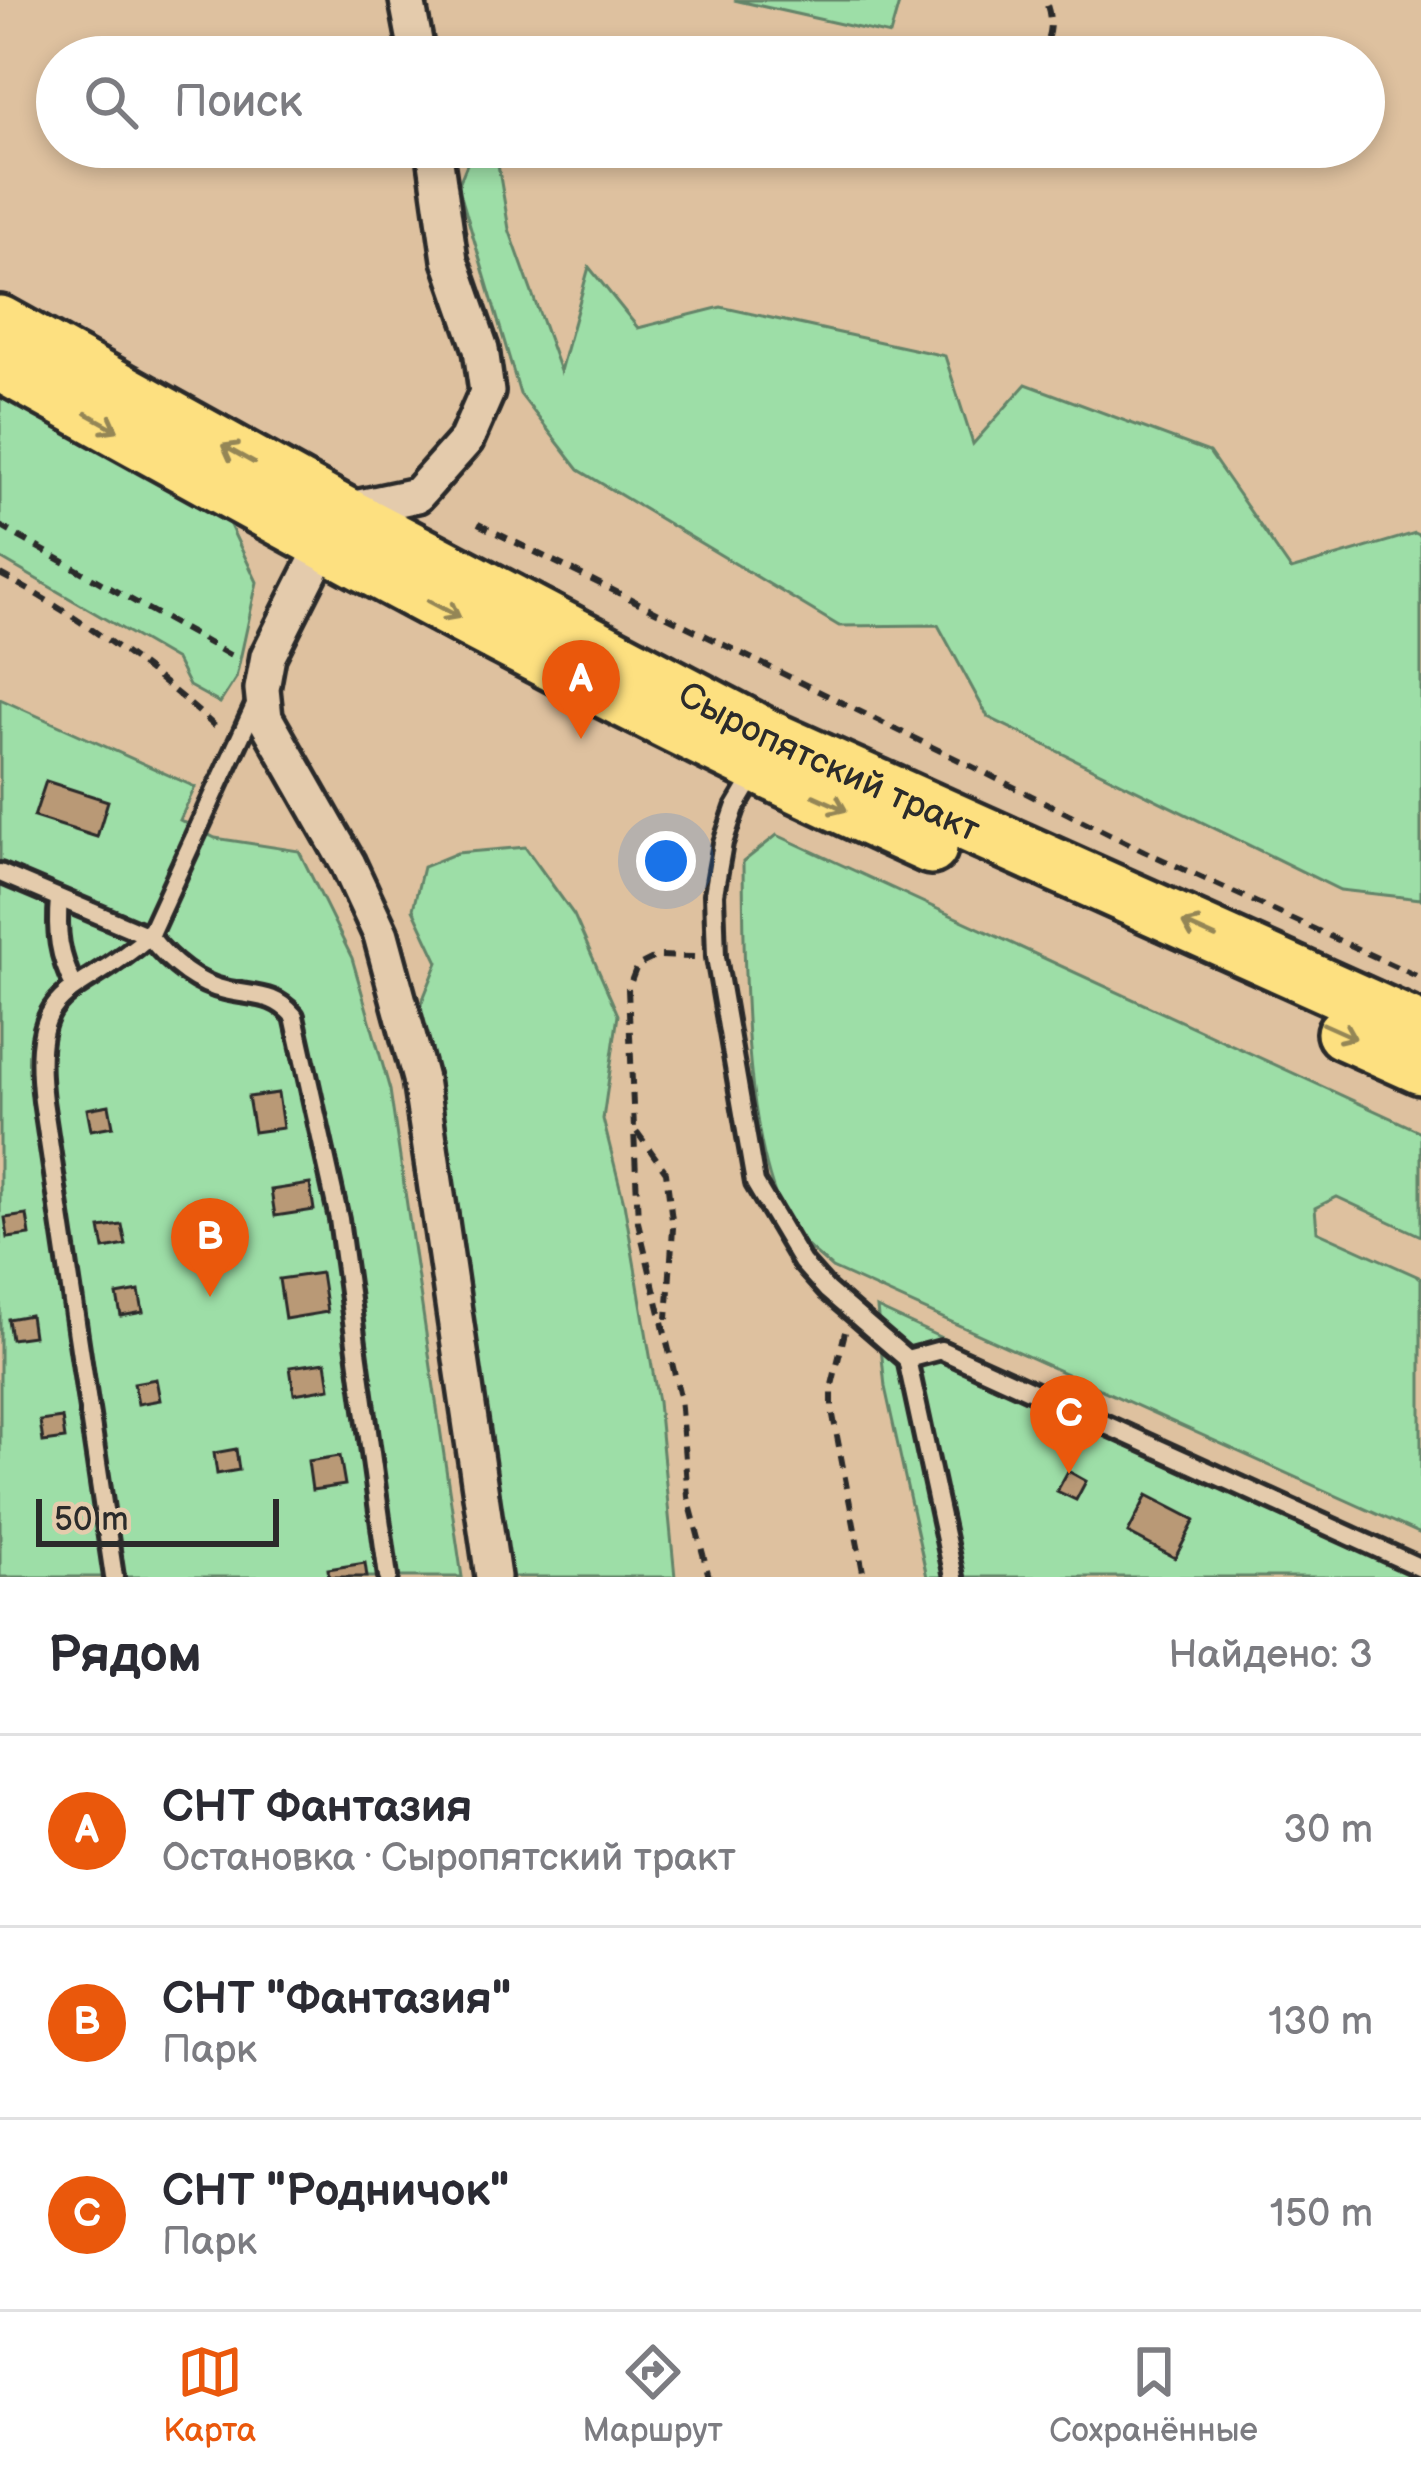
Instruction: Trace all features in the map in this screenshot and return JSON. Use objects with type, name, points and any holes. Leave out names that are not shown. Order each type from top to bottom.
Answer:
[{"type":"main road","name":"Сыропятский тракт","points":[[0,322],[332,528],[758,771],[1421,1068]]},
{"type":"main road","name":"Сыропятский тракт","points":[[0,365],[770,736],[1421,1029]]},
{"type":"street","points":[[406,0],[414,36]]},
{"type":"street","points":[[437,168],[450,260],[481,349],[487,392],[466,440],[417,495],[332,528],[268,656],[263,682],[265,718],[275,741],[348,864],[381,935],[420,1079],[493,1577]]},
{"type":"lane","points":[[114,1577],[38,1061],[42,1024],[74,986],[96,976],[148,936],[263,682]]},
{"type":"lane","points":[[758,771],[735,808],[714,894],[716,957],[755,1183],[802,1262],[907,1359],[954,1577]]},
{"type":"lane","points":[[0,873],[148,936],[194,978],[226,990],[262,994],[283,1004],[294,1016],[339,1219],[388,1577]]},
{"type":"lane","points":[[59,899],[61,959],[74,986]]},
{"type":"lane","points":[[907,1359],[941,1350],[1421,1568]]},
{"type":"path","points":[[1045,0],[1050,11],[1049,36]]},
{"type":"path","points":[[478,524],[1144,851],[1421,978]]},
{"type":"path","points":[[0,526],[263,682]]},
{"type":"path","points":[[0,574],[114,646],[185,699],[236,746]]},
{"type":"path","points":[[709,1577],[688,1497],[680,1396],[667,1328],[638,1222],[628,988],[637,966],[657,956],[716,957]]},
{"type":"path","points":[[635,1129],[666,1172],[673,1228],[667,1328]]},
{"type":"path","points":[[852,1312],[838,1353],[832,1410],[864,1577]]},
{"type":"green space","points":[[734,0],[900,0],[890,35]]},
{"type":"green space","points":[[465,168],[499,168],[509,229],[560,371],[589,267],[638,328],[721,307],[945,356],[973,444],[1026,384],[1209,452],[1291,570],[1415,533],[1421,536],[1421,899],[1340,890],[988,717],[938,625],[839,626],[579,470],[520,394],[458,186]]},
{"type":"green space","points":[[0,394],[228,521],[257,582],[236,678],[220,703],[189,686],[176,660],[0,558]]},
{"type":"green space","points":[[0,699],[195,787],[180,820],[215,838],[299,851],[352,958],[390,1090],[462,1577],[0,1577]]},
{"type":"green space","points":[[777,835],[1421,1132],[1421,1236],[1337,1197],[1315,1208],[1317,1231],[1421,1278],[1421,1534],[832,1268],[800,1239],[776,1195],[763,1153],[749,1052],[743,862]]},
{"type":"green space","points":[[525,847],[574,915],[618,1015],[603,1119],[624,1203],[658,1402],[675,1577],[510,1577],[421,1004],[438,962],[413,909],[423,867],[457,853]]},
{"type":"green space","points":[[877,1308],[1421,1560],[1421,1577],[927,1577],[885,1387]]},
{"type":"building","points":[[46,781],[108,801],[97,837],[34,817]]},
{"type":"building","points":[[278,1093],[283,1128],[254,1132],[248,1097]]},
{"type":"building","points":[[109,1105],[113,1126],[91,1130],[87,1109]]},
{"type":"building","points":[[310,1184],[314,1210],[275,1216],[271,1190]]},
{"type":"building","points":[[27,1215],[30,1235],[8,1238],[5,1218]]},
{"type":"building","points":[[122,1225],[126,1245],[104,1249],[100,1228]]},
{"type":"building","points":[[321,1273],[327,1312],[285,1319],[279,1279]]},
{"type":"building","points":[[139,1291],[143,1312],[121,1316],[117,1295]]},
{"type":"building","points":[[30,1315],[33,1336],[11,1339],[8,1319]]},
{"type":"building","points":[[326,1362],[330,1388],[294,1394],[290,1367]]},
{"type":"building","points":[[156,1379],[160,1400],[138,1404],[134,1383]]},
{"type":"building","points":[[62,1418],[65,1439],[43,1442],[40,1421]]},
{"type":"building","points":[[236,1449],[239,1470],[217,1474],[214,1453]]},
{"type":"building","points":[[340,1456],[345,1485],[312,1490],[308,1461]]},
{"type":"building","points":[[1068,1471],[1086,1481],[1076,1500],[1057,1491]]},
{"type":"building","points":[[1147,1495],[1195,1520],[1175,1558],[1128,1533]]},
{"type":"building","points":[[365,1563],[367,1577],[329,1577],[328,1569]]},
{"type":"place","name":"СНТ Фантазия","points":[[581,739]]},
{"type":"place","name":"СНТ \"Фантазия\"","points":[[210,1297]]},
{"type":"place","name":"СНТ \"Родничок\"","points":[[1069,1474]]}]
